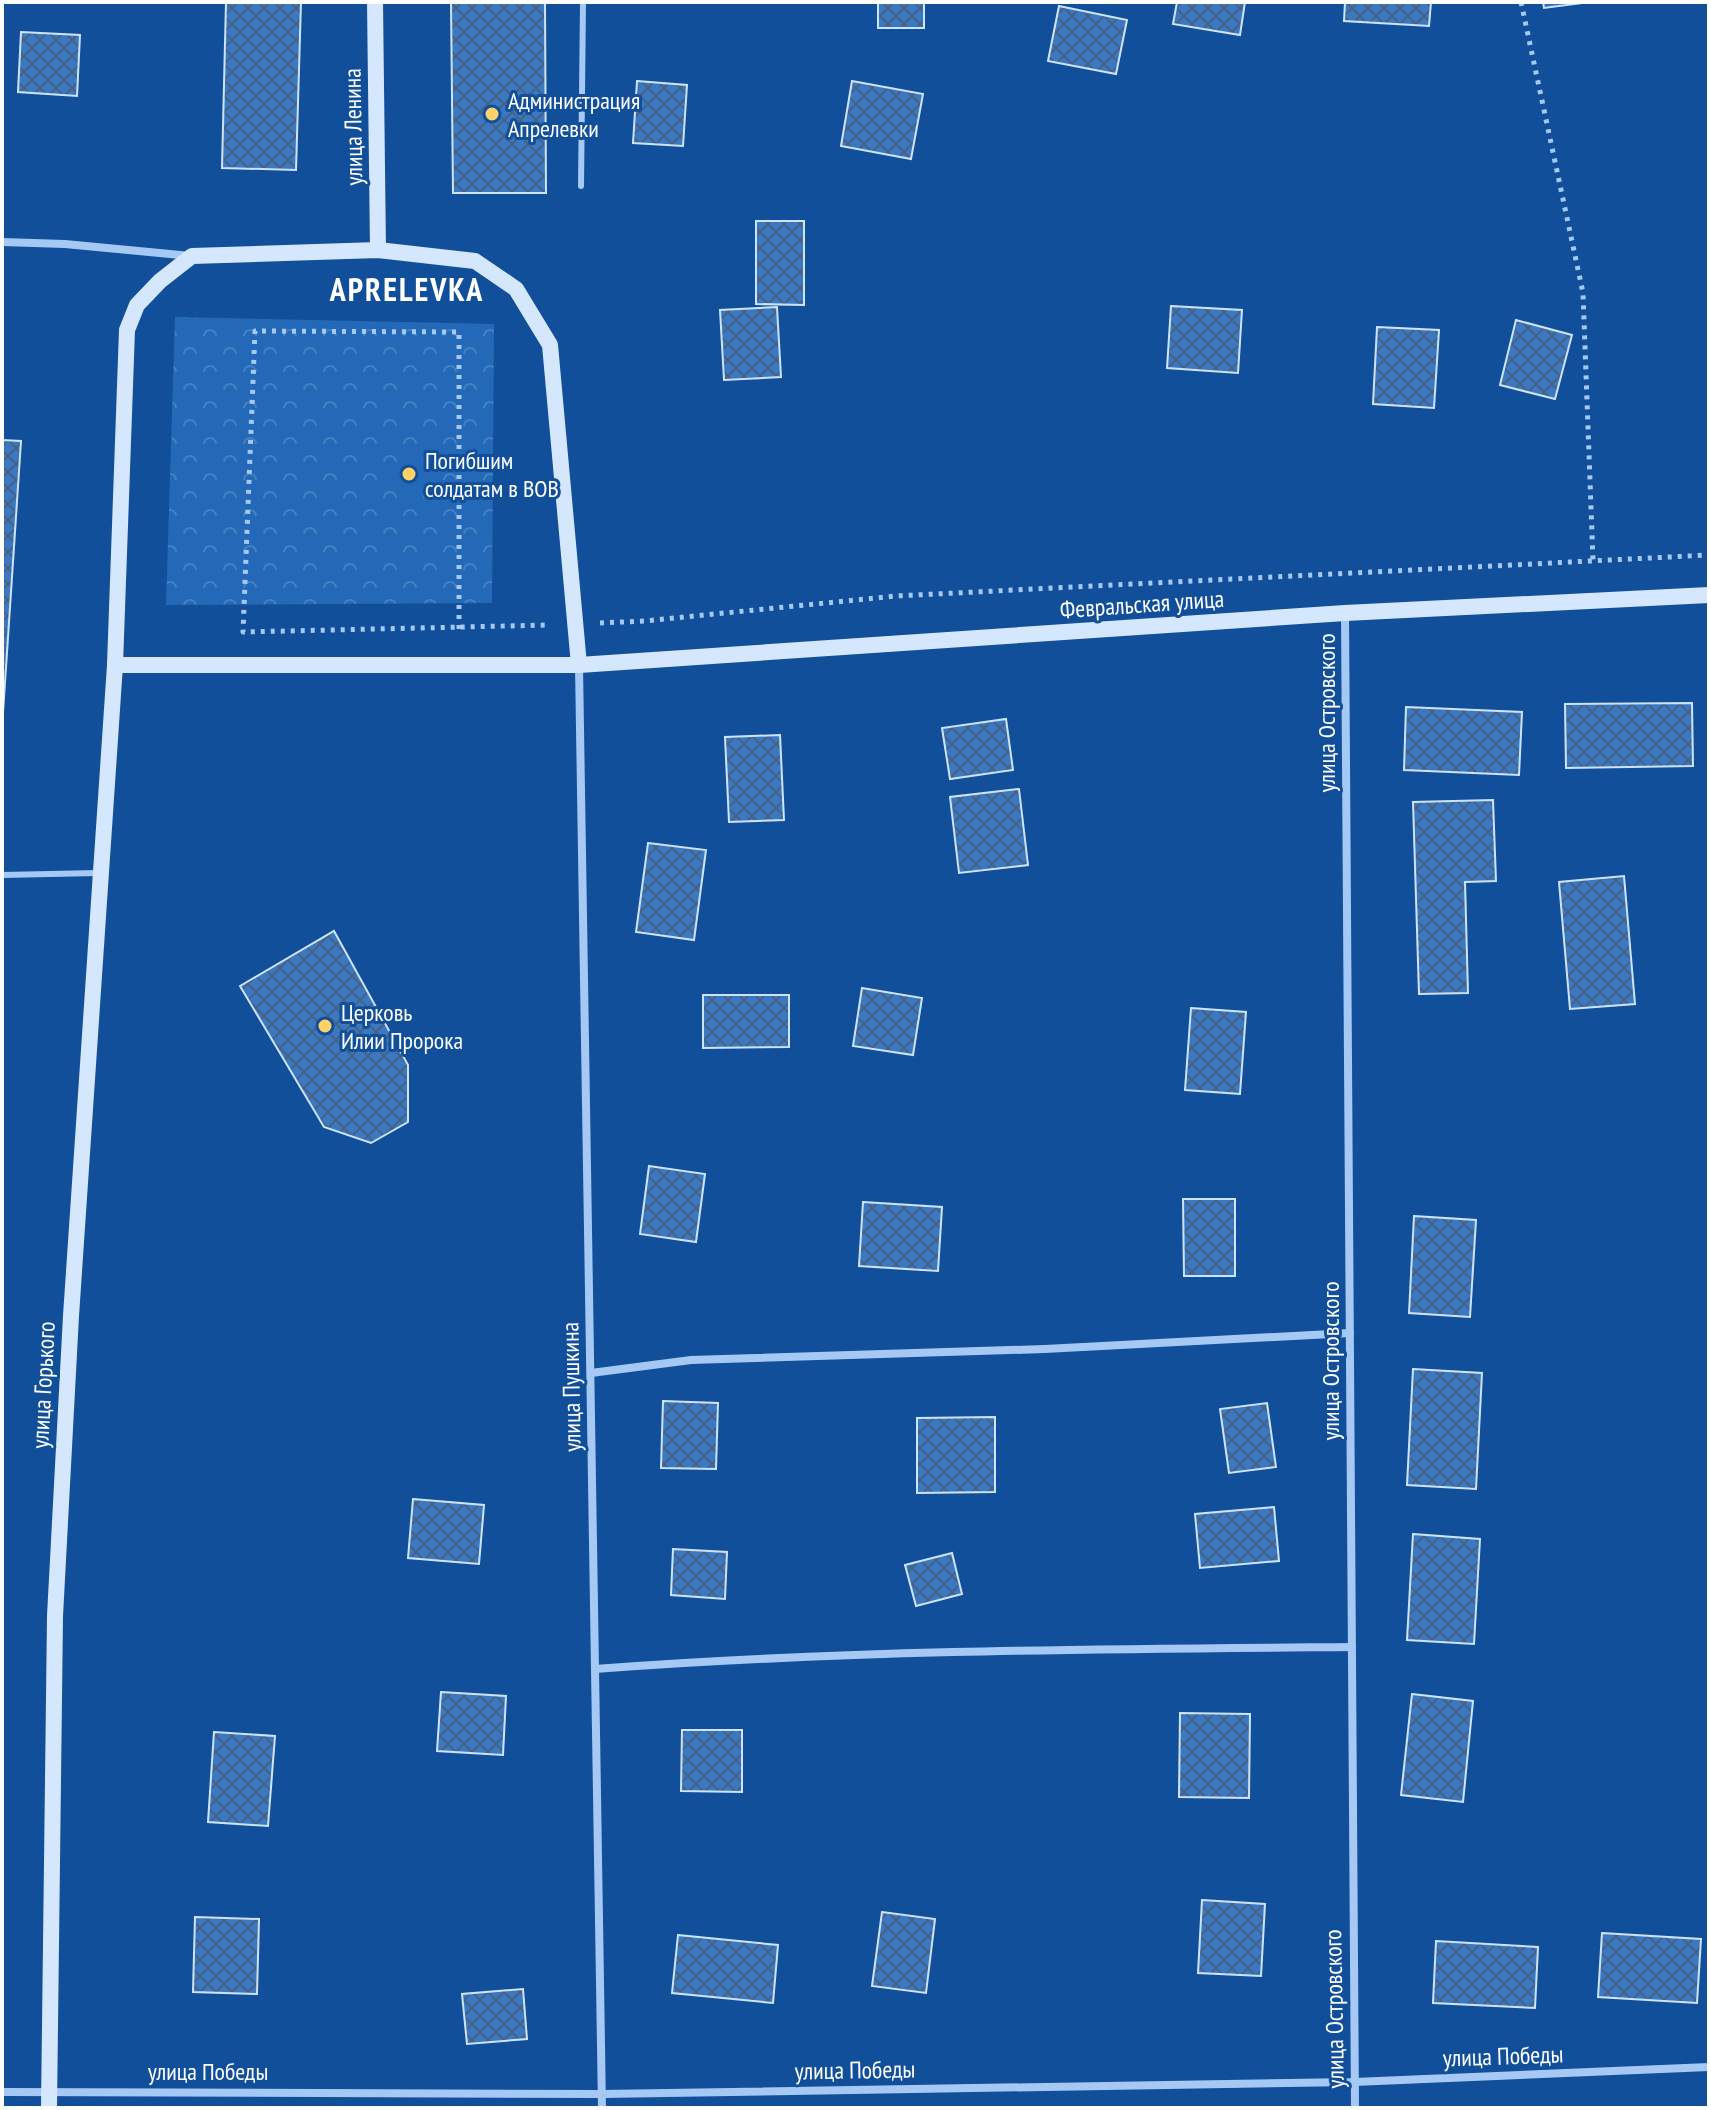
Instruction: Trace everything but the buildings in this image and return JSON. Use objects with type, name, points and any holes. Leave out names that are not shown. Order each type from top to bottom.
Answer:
[{"type":"main road","name":"улица Ленина","points":[[375,2],[378,250]]},
{"type":"main road","points":[[192,256],[378,250],[475,261],[516,289],[550,345],[579,665]]},
{"type":"main road","name":"улица Горького","points":[[49,2108],[55,1616],[71,1316],[115,665],[127,330],[137,305],[160,281],[192,256]]},
{"type":"main road","name":"Февральская улица","points":[[115,665],[579,665],[1345,613],[1709,595]]},
{"type":"street","points":[[2,242],[65,244],[192,256]]},
{"type":"street","name":"улица Островского","points":[[1345,613],[1355,2108]]},
{"type":"street","name":"улица Пушкина","points":[[579,665],[602,2108]]},
{"type":"street","points":[[591,1373],[691,1360],[1045,1349],[1350,1333]]},
{"type":"street","points":[[595,1669],[700,1661],[957,1651],[1352,1647]]},
{"type":"street","name":"улица Победы","points":[[2,2092],[602,2094],[1354,2082],[1709,2067]]},
{"type":"lane","points":[[581,186],[583,2]]},
{"type":"lane","points":[[2,875],[102,873]]},
{"type":"path","points":[[1521,2],[1583,293],[1593,561]]},
{"type":"path","points":[[459,629],[459,332],[255,331],[243,632],[459,629],[644,621],[896,596],[1709,555]]},
{"type":"green space","points":[[175,317],[494,324],[492,603],[166,605]]},
{"type":"place","name":"Администрация Апрелевки","points":[[492,114]]},
{"type":"place","name":"Погибшим солдатам в ВОВ","points":[[409,474]]},
{"type":"place","name":"Церковь Илии Пророка","points":[[325,1026]]},
{"type":"district","name":"APRELEVKA","points":[[407,289]]}]
